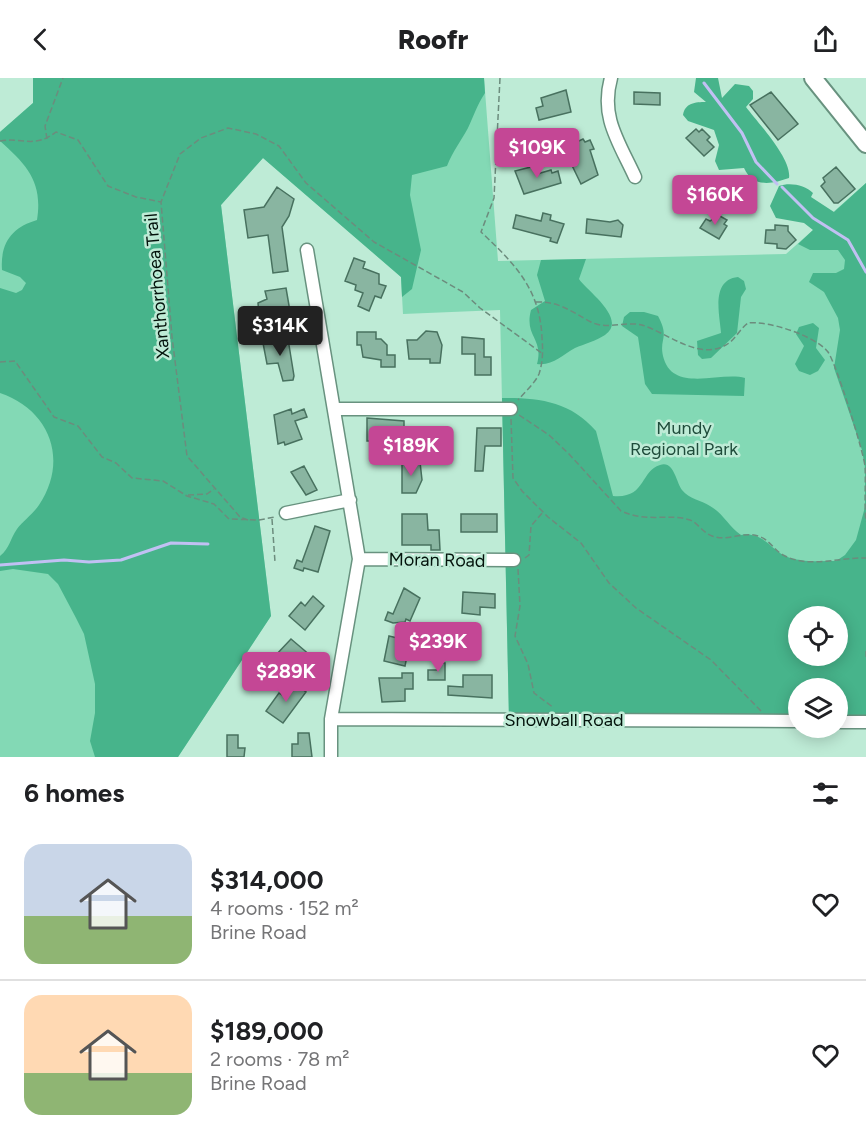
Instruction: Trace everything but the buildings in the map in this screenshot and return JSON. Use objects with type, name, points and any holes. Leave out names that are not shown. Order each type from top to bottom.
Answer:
[{"type":"main road","points":[[813,78],[866,144]]},
{"type":"street","points":[[610,78],[607,91],[607,118],[635,177]]},
{"type":"street","points":[[307,250],[359,559],[331,719],[331,757]]},
{"type":"street","points":[[334,409],[511,409]]},
{"type":"street","points":[[286,513],[350,500]]},
{"type":"street","name":"Moran Road","points":[[359,559],[514,560]]},
{"type":"street","name":"Snowball Road","points":[[331,719],[788,722]]},
{"type":"street","points":[[848,722],[866,722]]},
{"type":"path","points":[[47,139],[45,126],[63,78]]},
{"type":"path","points":[[500,78],[494,198],[481,232],[507,257],[532,289],[541,319],[543,354],[538,376],[511,409],[513,478],[543,512],[581,543],[609,583],[636,608],[711,660],[749,696],[762,711],[761,721]]},
{"type":"path","name":"Xanthorrhoea Trail","points":[[248,520],[240,517],[187,456],[184,442],[164,250],[165,224],[161,202],[180,154],[201,138],[228,128],[255,134],[279,146],[306,183],[374,242],[463,292],[480,308],[543,354]]},
{"type":"path","points":[[0,141],[29,143],[47,139],[56,132],[78,140],[108,186],[136,197],[161,202]]},
{"type":"path","points":[[536,302],[555,303],[603,326],[642,325],[691,347],[719,348],[732,340],[748,323],[758,322],[781,326],[814,341],[828,352],[862,450],[866,522]]},
{"type":"path","points":[[0,362],[15,361],[54,417],[78,426],[102,457],[116,463],[132,478],[163,481],[187,496],[214,504],[229,519],[272,518],[286,513]]},
{"type":"path","points":[[511,409],[549,435],[621,511],[632,516],[691,520],[710,535],[723,539],[747,534],[759,536],[783,555],[800,560],[836,561],[866,558]]},
{"type":"path","points":[[187,496],[207,494],[215,488]]},
{"type":"path","points":[[514,560],[522,561],[529,555],[531,526],[543,512]]},
{"type":"path","points":[[272,518],[275,562]]},
{"type":"path","points":[[514,560],[518,567],[520,606],[515,636],[528,664],[534,693],[555,709]]},
{"type":"path","points":[[866,651],[866,660]]},
{"type":"green space","name":"Mundy Regional Park","points":[[33,78],[484,78],[498,261],[786,254],[866,183],[866,722],[848,701],[848,678],[788,678],[788,689],[509,720],[500,310],[403,314],[401,277],[263,158],[221,205],[271,616],[178,757],[0,757],[0,132],[33,103]]},
{"type":"green space","points":[[33,78],[484,78],[485,93],[447,166],[412,175],[410,195],[421,250],[412,289],[402,297],[401,277],[263,158],[221,205],[271,616],[178,757],[95,757],[90,741],[95,713],[95,684],[84,634],[76,618],[58,584],[48,574],[13,569],[0,571],[0,556],[8,547],[17,529],[39,505],[48,488],[53,471],[50,438],[42,424],[31,411],[0,393],[0,288],[16,293],[22,290],[26,283],[20,277],[2,270],[3,251],[15,232],[37,220],[38,195],[31,175],[18,158],[0,141],[0,132],[33,103]]},
{"type":"green space","points":[[696,78],[718,78],[722,98],[735,84],[749,86],[753,91],[753,99],[746,107],[780,151],[789,170],[789,178],[764,183],[752,179],[744,168],[719,170],[715,161],[719,145],[714,130],[688,121],[683,115],[688,106],[706,102],[694,92]]},
{"type":"green space","points":[[866,183],[866,722],[848,722],[848,678],[788,678],[788,721],[509,720],[502,398],[553,403],[576,413],[586,421],[596,431],[613,496],[624,496],[631,493],[654,468],[665,464],[672,469],[682,490],[688,495],[715,509],[741,535],[760,538],[789,558],[836,561],[845,555],[856,540],[865,507],[865,468],[862,450],[834,368],[840,330],[838,318],[824,292],[809,282],[813,273],[836,273],[844,269],[845,260],[838,250],[810,250],[798,244],[813,230],[804,223],[776,218],[770,206],[779,186],[783,185],[802,186],[813,193],[811,197],[834,212]]},
{"type":"green space","points":[[586,259],[579,279],[609,313],[612,321],[611,328],[605,335],[575,348],[553,362],[537,364],[538,348],[530,326],[530,319],[531,310],[545,301],[537,275],[541,260]]},
{"type":"green space","points":[[738,277],[744,281],[746,289],[741,297],[737,333],[711,358],[702,359],[698,355],[697,341],[721,333],[720,292],[729,280]]},
{"type":"green space","points":[[630,312],[644,312],[658,316],[664,334],[663,356],[668,368],[676,374],[698,379],[745,378],[744,396],[652,394],[645,384],[638,337],[622,326],[624,317]]},
{"type":"green space","points":[[813,323],[819,328],[816,348],[825,360],[818,371],[810,375],[799,371],[795,364],[804,346],[796,334],[799,327]]},
{"type":"waterway","points":[[704,83],[742,133],[756,162],[777,184]]},
{"type":"waterway","points":[[782,187],[813,218],[848,240],[866,272]]},
{"type":"waterway","points":[[0,565],[64,560],[89,562],[121,560],[171,543],[208,544]]}]
